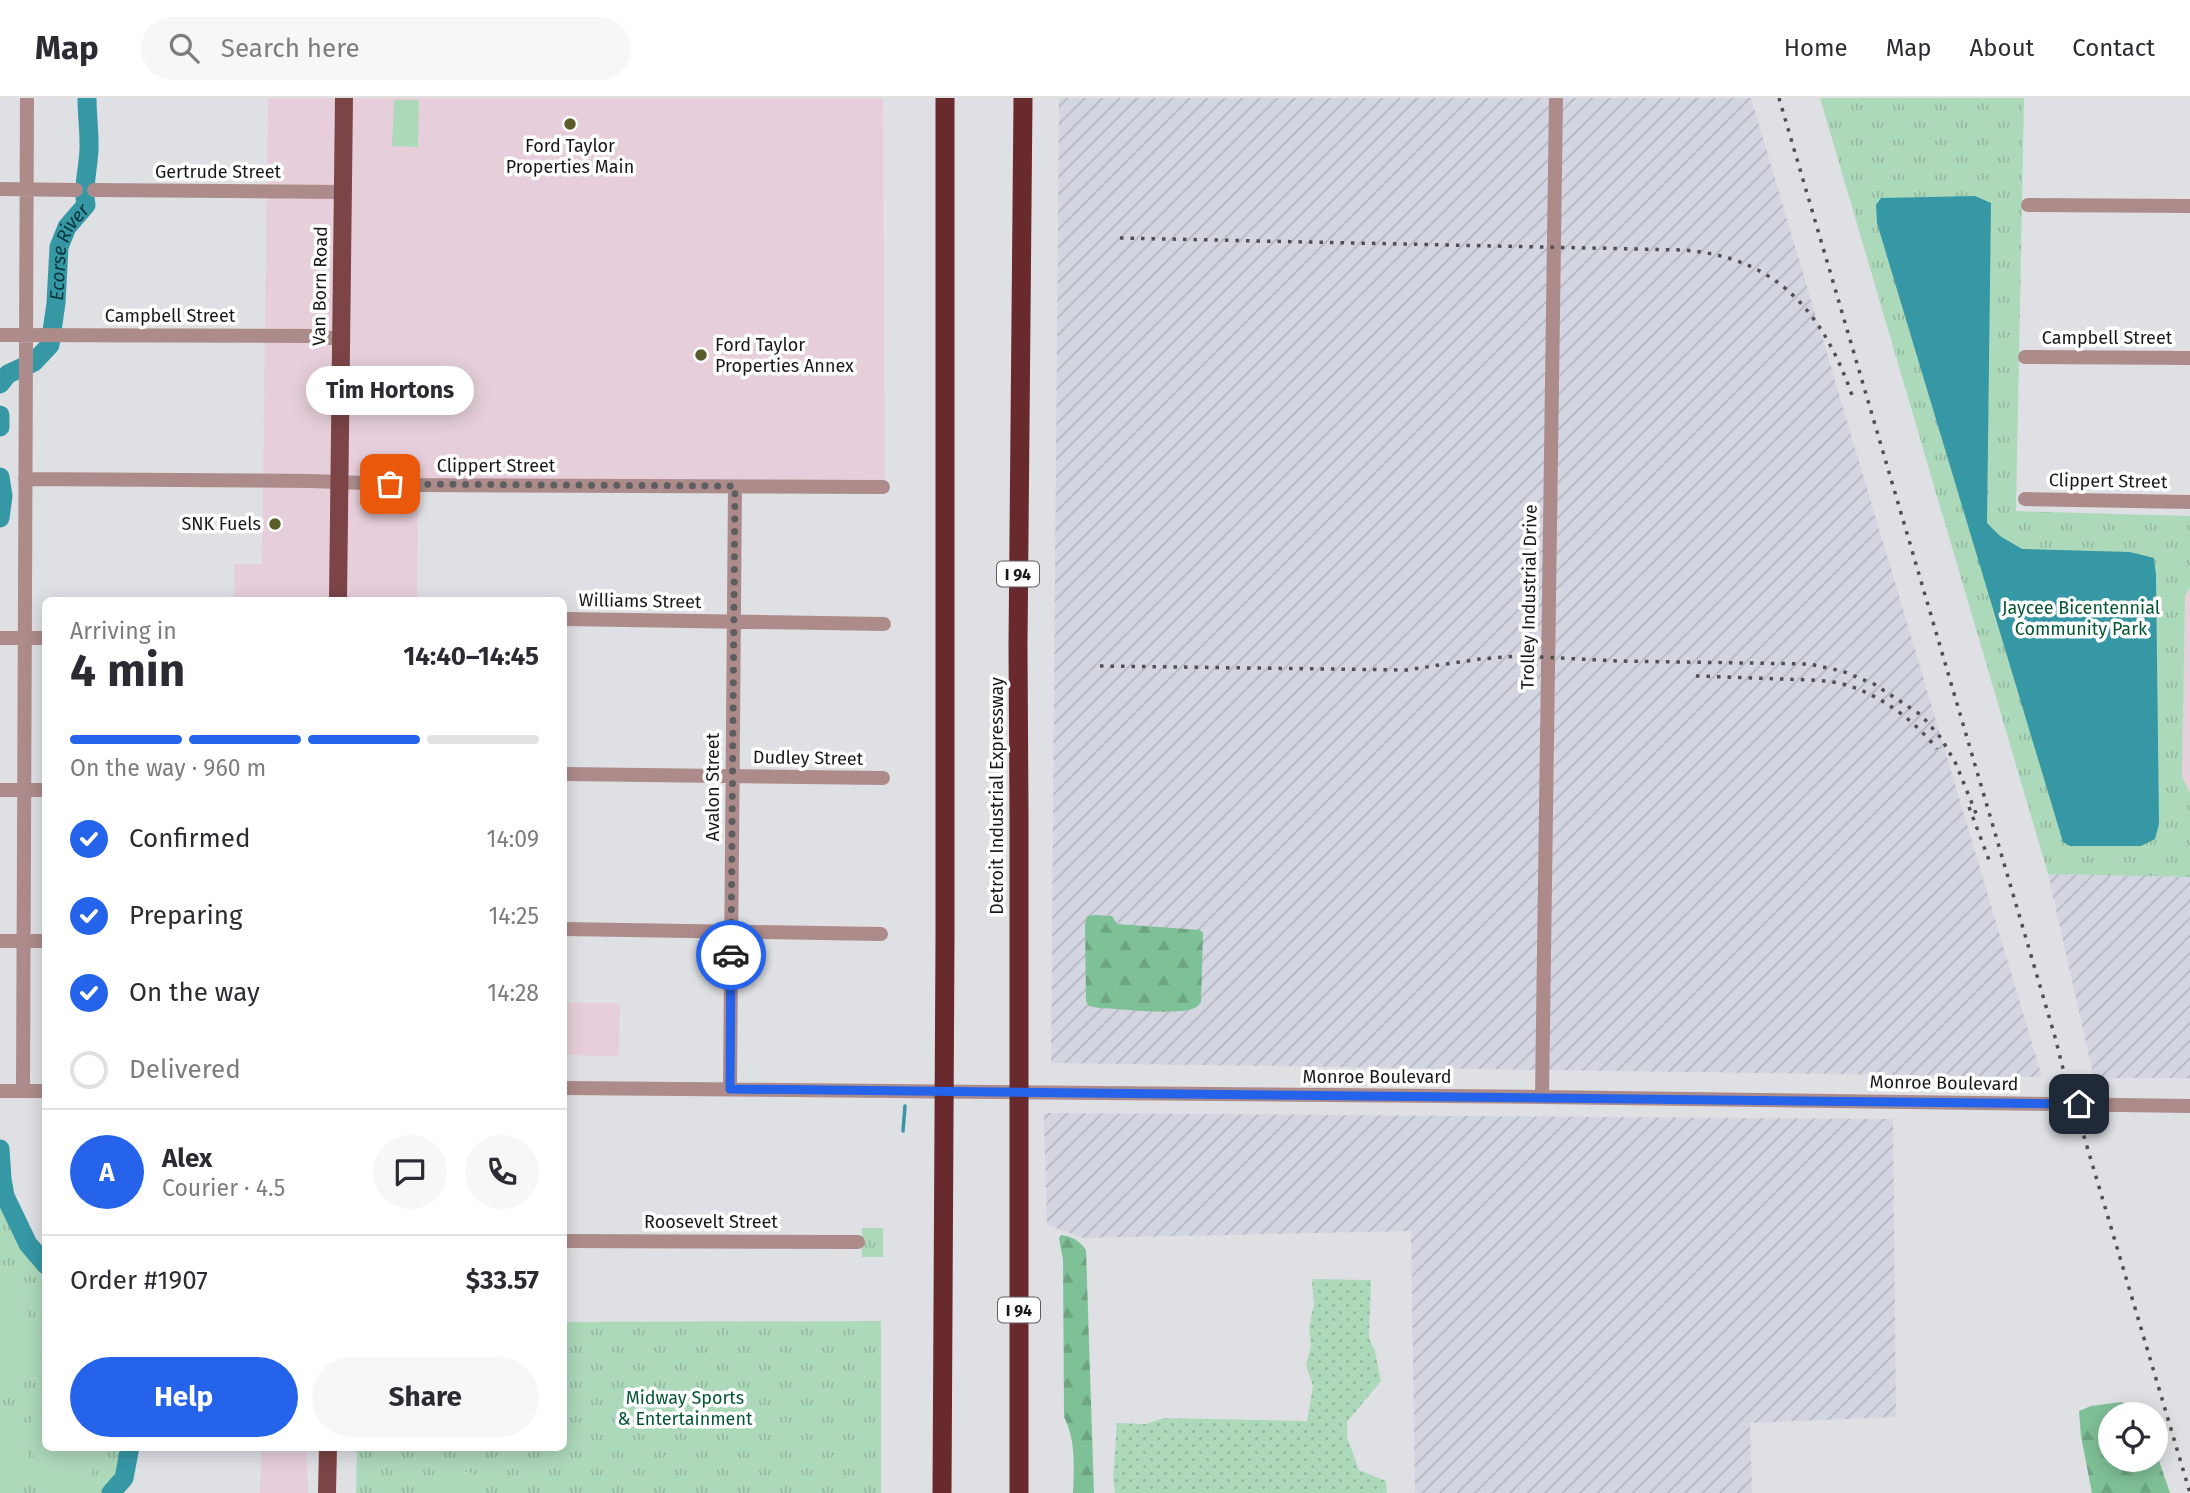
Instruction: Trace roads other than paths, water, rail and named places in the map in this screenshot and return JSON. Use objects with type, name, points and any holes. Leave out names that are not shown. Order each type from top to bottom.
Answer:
[{"type":"highway","points":[[942,1493],[945,98]]},
{"type":"highway","name":"Detroit Industrial Expressway","points":[[1019,1493],[1017,645],[1023,98]]},
{"type":"main road","name":"Van Born Road","points":[[338,597],[344,98]]},
{"type":"main road","points":[[327,1493],[328,1451]]},
{"type":"street","points":[[27,98],[24,941],[11,1091],[42,1091]]},
{"type":"street","name":"Trolley Industrial Drive","points":[[1542,1097],[1556,98]]},
{"type":"street","points":[[0,190],[76,190]]},
{"type":"street","name":"Gertrude Street","points":[[94,190],[342,192]]},
{"type":"street","points":[[2028,205],[2190,206]]},
{"type":"street","name":"Campbell Street","points":[[0,335],[313,336],[340,339]]},
{"type":"street","name":"Campbell Street","points":[[2025,357],[2190,358]]},
{"type":"street","name":"Clippert Street","points":[[25,479],[883,488]]},
{"type":"street","name":"Avalon Street","points":[[730,1089],[735,486]]},
{"type":"street","name":"Clippert Street","points":[[2025,499],[2190,502]]},
{"type":"street","name":"Williams Street","points":[[567,619],[884,624]]},
{"type":"street","points":[[0,638],[42,638]]},
{"type":"street","name":"Dudley Street","points":[[567,774],[883,778]]},
{"type":"street","points":[[0,790],[42,790]]},
{"type":"street","points":[[567,929],[881,934]]},
{"type":"street","points":[[0,941],[42,942]]},
{"type":"street","name":"Monroe Boulevard","points":[[567,1088],[2190,1106]]},
{"type":"street","name":"Roosevelt Street","points":[[567,1241],[858,1242]]},
{"type":"water","points":[[1975,196],[1991,203],[1987,523],[2000,536],[2022,549],[2130,552],[2154,558],[2159,824],[2155,839],[2141,846],[2070,846],[2063,842],[1877,223],[1876,205],[1881,198]]},
{"type":"waterway","name":"Ecorse River","points":[[0,384],[8,374],[34,362],[50,345],[56,303],[59,247],[67,227],[86,205],[89,151],[87,98]]},
{"type":"waterway","name":"Ecorse River","points":[[0,415],[0,427]]},
{"type":"waterway","name":"Ecorse River","points":[[0,477],[3,496],[0,518]]},
{"type":"waterway","points":[[903,1131],[905,1106]]},
{"type":"waterway","name":"Ecorse River","points":[[0,1149],[5,1196],[28,1244],[42,1260]]},
{"type":"waterway","name":"Ecorse River","points":[[111,1493],[124,1478],[129,1451]]},
{"type":"railway","points":[[1779,98],[2055,1037],[2072,1104],[2080,1123],[2190,1493]]},
{"type":"railway","points":[[1120,238],[1683,250],[1717,255],[1746,264],[1772,278],[1794,296],[1829,342],[1854,401]]},
{"type":"railway","points":[[1100,666],[1406,670],[1519,656],[1619,661],[1809,664],[1842,671],[1874,684],[1921,715],[1941,738],[1956,764],[1977,816]]},
{"type":"railway","points":[[1696,676],[1814,680],[1846,685],[1872,695],[1896,710],[1937,749]]},
{"type":"railway","points":[[1969,807],[1989,860]]},
{"type":"place","name":"Ford Taylor Properties Main","points":[[570,124]]},
{"type":"place","name":"Ford Taylor Properties Annex","points":[[701,355]]},
{"type":"place","name":"Tim Hortons","points":[[390,484]]},
{"type":"place","name":"SNK Fuels","points":[[275,524]]},
{"type":"park label","name":"Jaycee Bicentennial Community Park","points":[[2081,618]]},
{"type":"park label","name":"Midway Sports & Entertainment","points":[[685,1408]]}]
